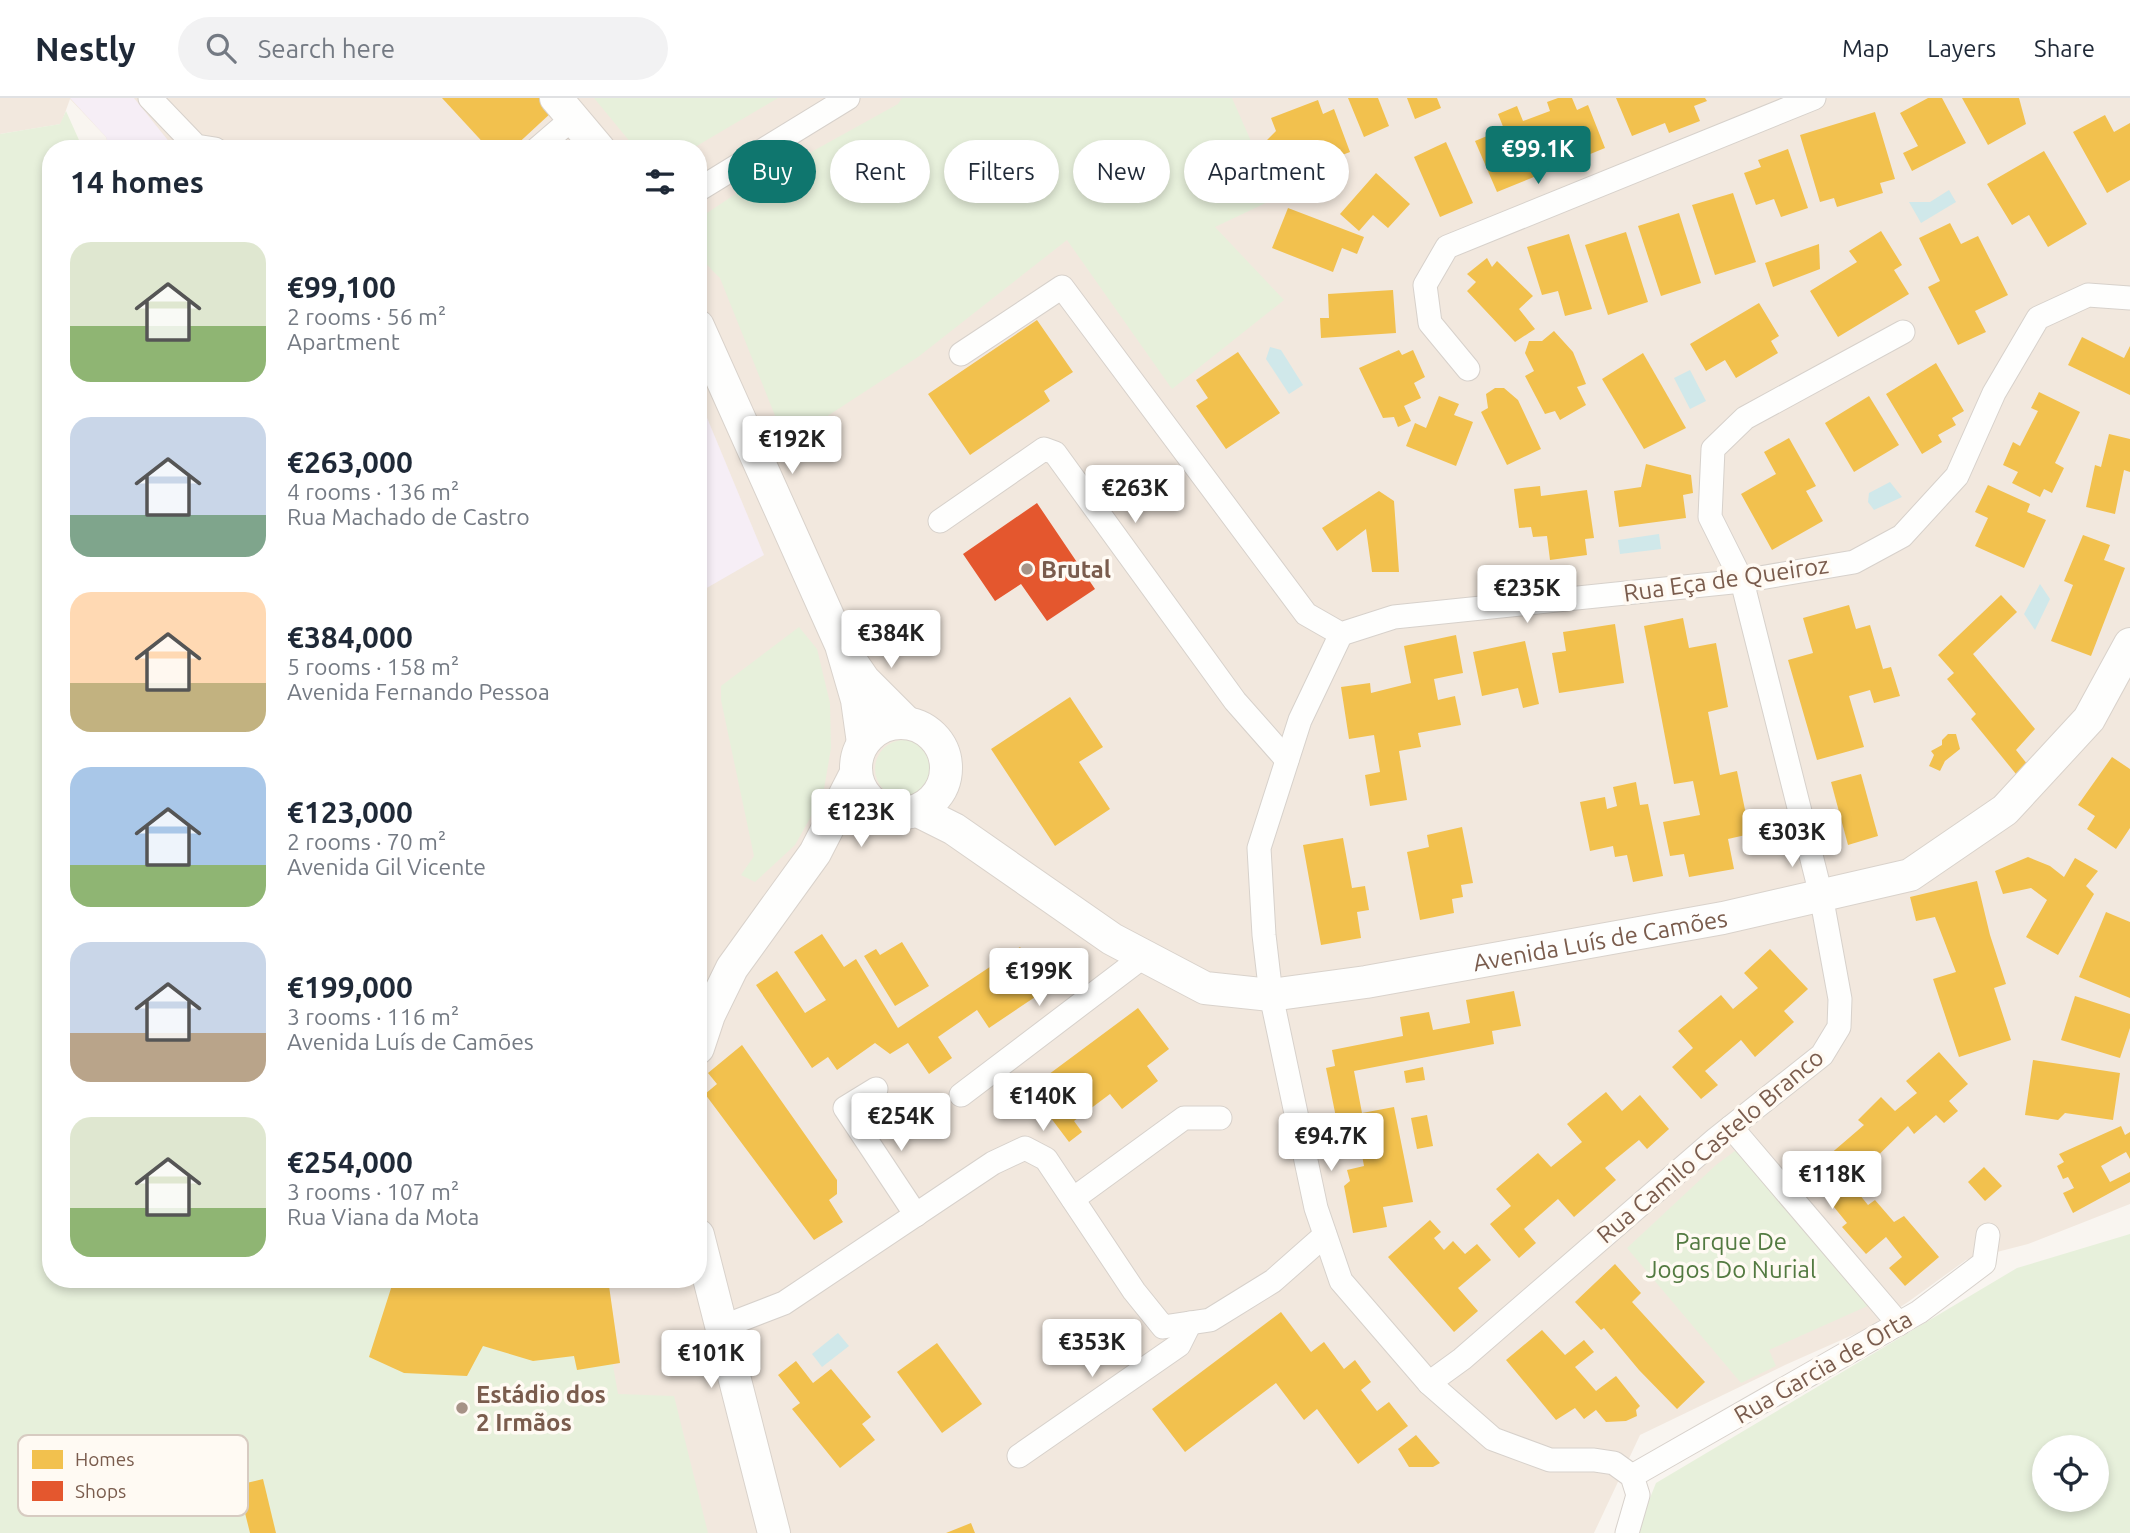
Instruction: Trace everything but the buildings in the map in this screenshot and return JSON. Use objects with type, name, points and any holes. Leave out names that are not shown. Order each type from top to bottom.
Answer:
[{"type":"street","points":[[150,98],[190,140]]},
{"type":"street","points":[[707,184],[848,98]]},
{"type":"street","points":[[1468,369],[1430,323],[1425,285],[1447,247],[1814,98]]},
{"type":"street","points":[[543,140],[565,108],[591,140]]},
{"type":"street","points":[[961,354],[1062,287],[1306,614],[1341,634],[1300,720],[1259,848],[1271,995],[1316,1208],[1341,1281],[1429,1384],[1493,1439],[1550,1460],[1614,1463],[1632,1476],[1638,1495],[1627,1533]]},
{"type":"street","name":"Rua Eça de Queiroz","points":[[1341,634],[1394,617],[1742,581],[1854,562],[1902,536],[1956,476],[1994,393],[2038,318],[2088,295],[2130,298]]},
{"type":"street","name":"Rua Camilo Castelo Branco","points":[[1429,1384],[1462,1359],[1731,1127],[1822,1055],[1839,1027],[1840,999],[1821,895],[1742,581],[1710,517],[1713,449],[1745,418],[1903,332]]},
{"type":"street","points":[[707,346],[841,645],[857,700],[863,743]]},
{"type":"street","points":[[940,521],[1044,449],[1055,453],[1235,701],[1287,760]]},
{"type":"street","name":"Avenida Luís de Camões","points":[[1001,861],[1112,939],[1205,988],[1271,995],[1366,982],[1698,922],[1910,875],[2005,810],[2089,719],[2130,644]]},
{"type":"street","points":[[841,645],[864,680],[907,723]]},
{"type":"street","points":[[907,723],[922,727],[934,737],[942,749],[946,764],[945,778],[940,792],[918,811],[902,814],[887,812],[873,804],[858,785],[858,752],[872,733],[882,727],[907,723]]},
{"type":"street","points":[[707,1021],[732,968],[815,853],[856,773]]},
{"type":"street","points":[[945,778],[960,805],[1001,861]]},
{"type":"street","points":[[815,853],[873,804]]},
{"type":"street","points":[[918,811],[954,830],[1001,861]]},
{"type":"street","points":[[961,1095],[1144,956]]},
{"type":"street","points":[[876,1089],[845,1108],[916,1215]]},
{"type":"street","points":[[1073,1199],[1184,1118],[1220,1118]]},
{"type":"street","points":[[1731,1127],[1899,1324]]},
{"type":"street","points":[[722,1327],[784,1303],[993,1163],[1025,1148],[1046,1159],[1134,1291],[1163,1327],[1210,1320],[1273,1281],[1325,1235]]},
{"type":"street","name":"Rua Garcia de Orta","points":[[1632,1476],[1919,1312],[1984,1263],[1988,1235]]},
{"type":"street","points":[[707,1270],[774,1533]]},
{"type":"street","points":[[1019,1456],[1179,1345],[1190,1323]]},
{"type":"shaded area","points":[[0,98],[2130,98],[2130,1204],[2028,1244],[1966,1260],[1866,1329],[1640,1435],[1594,1533],[139,1533],[154,1516],[248,1516],[248,1435],[227,1435],[359,1288],[707,1288],[707,140],[107,140],[70,99],[61,124],[0,134]]},
{"type":"shaded area","points":[[70,98],[134,98],[168,140],[107,140]]},
{"type":"shaded area","points":[[707,418],[764,555],[707,588]]},
{"type":"green space","points":[[594,98],[778,98],[707,140],[629,140]]},
{"type":"green space","points":[[902,98],[1232,98],[1250,140],[1184,140],[1184,203],[1265,203],[1215,227],[1284,300],[1172,389],[1067,240],[918,357],[786,443],[720,278],[707,265],[707,213],[728,199],[728,203],[816,203],[816,149],[830,142],[830,203],[930,203],[930,140],[833,140],[898,104]]},
{"type":"green space","points":[[66,111],[79,140],[42,140],[42,1288],[600,1288],[618,1394],[674,1396],[708,1533],[0,1533],[0,134],[60,124]]},
{"type":"green space","points":[[799,627],[817,649],[830,703],[831,748],[823,795],[795,845],[755,882],[741,875],[754,856],[721,700],[721,686]]},
{"type":"green space","points":[[904,740],[915,742],[928,753],[933,769],[931,780],[920,793],[904,798],[893,796],[880,785],[875,769],[877,758],[888,745]]},
{"type":"green space","name":"Parque De Jogos Do Nurial","points":[[1739,1148],[1872,1304],[1769,1350],[1776,1366],[1741,1383],[1627,1248],[1716,1165]]},
{"type":"green space","points":[[2130,1234],[2130,1533],[1636,1533],[1656,1483],[2017,1268]]},
{"type":"water","points":[[1949,190],[1956,202],[1921,223],[1909,202],[1930,202]]},
{"type":"water","points":[[1270,347],[1281,350],[1303,385],[1289,394],[1266,359]]},
{"type":"water","points":[[1690,370],[1706,401],[1690,409],[1674,378]]},
{"type":"water","points":[[1890,482],[1902,497],[1874,510],[1868,502],[1869,493]]},
{"type":"water","points":[[1659,534],[1661,549],[1620,554],[1618,540]]},
{"type":"water","points":[[2040,584],[2050,599],[2035,630],[2024,614]]},
{"type":"water","points":[[838,1333],[849,1346],[822,1367],[812,1354]]},
{"type":"place","name":"Brutal","points":[[1027,569]]},
{"type":"place","name":"Estádio dos 2 Irmãos","points":[[462,1408]]}]
